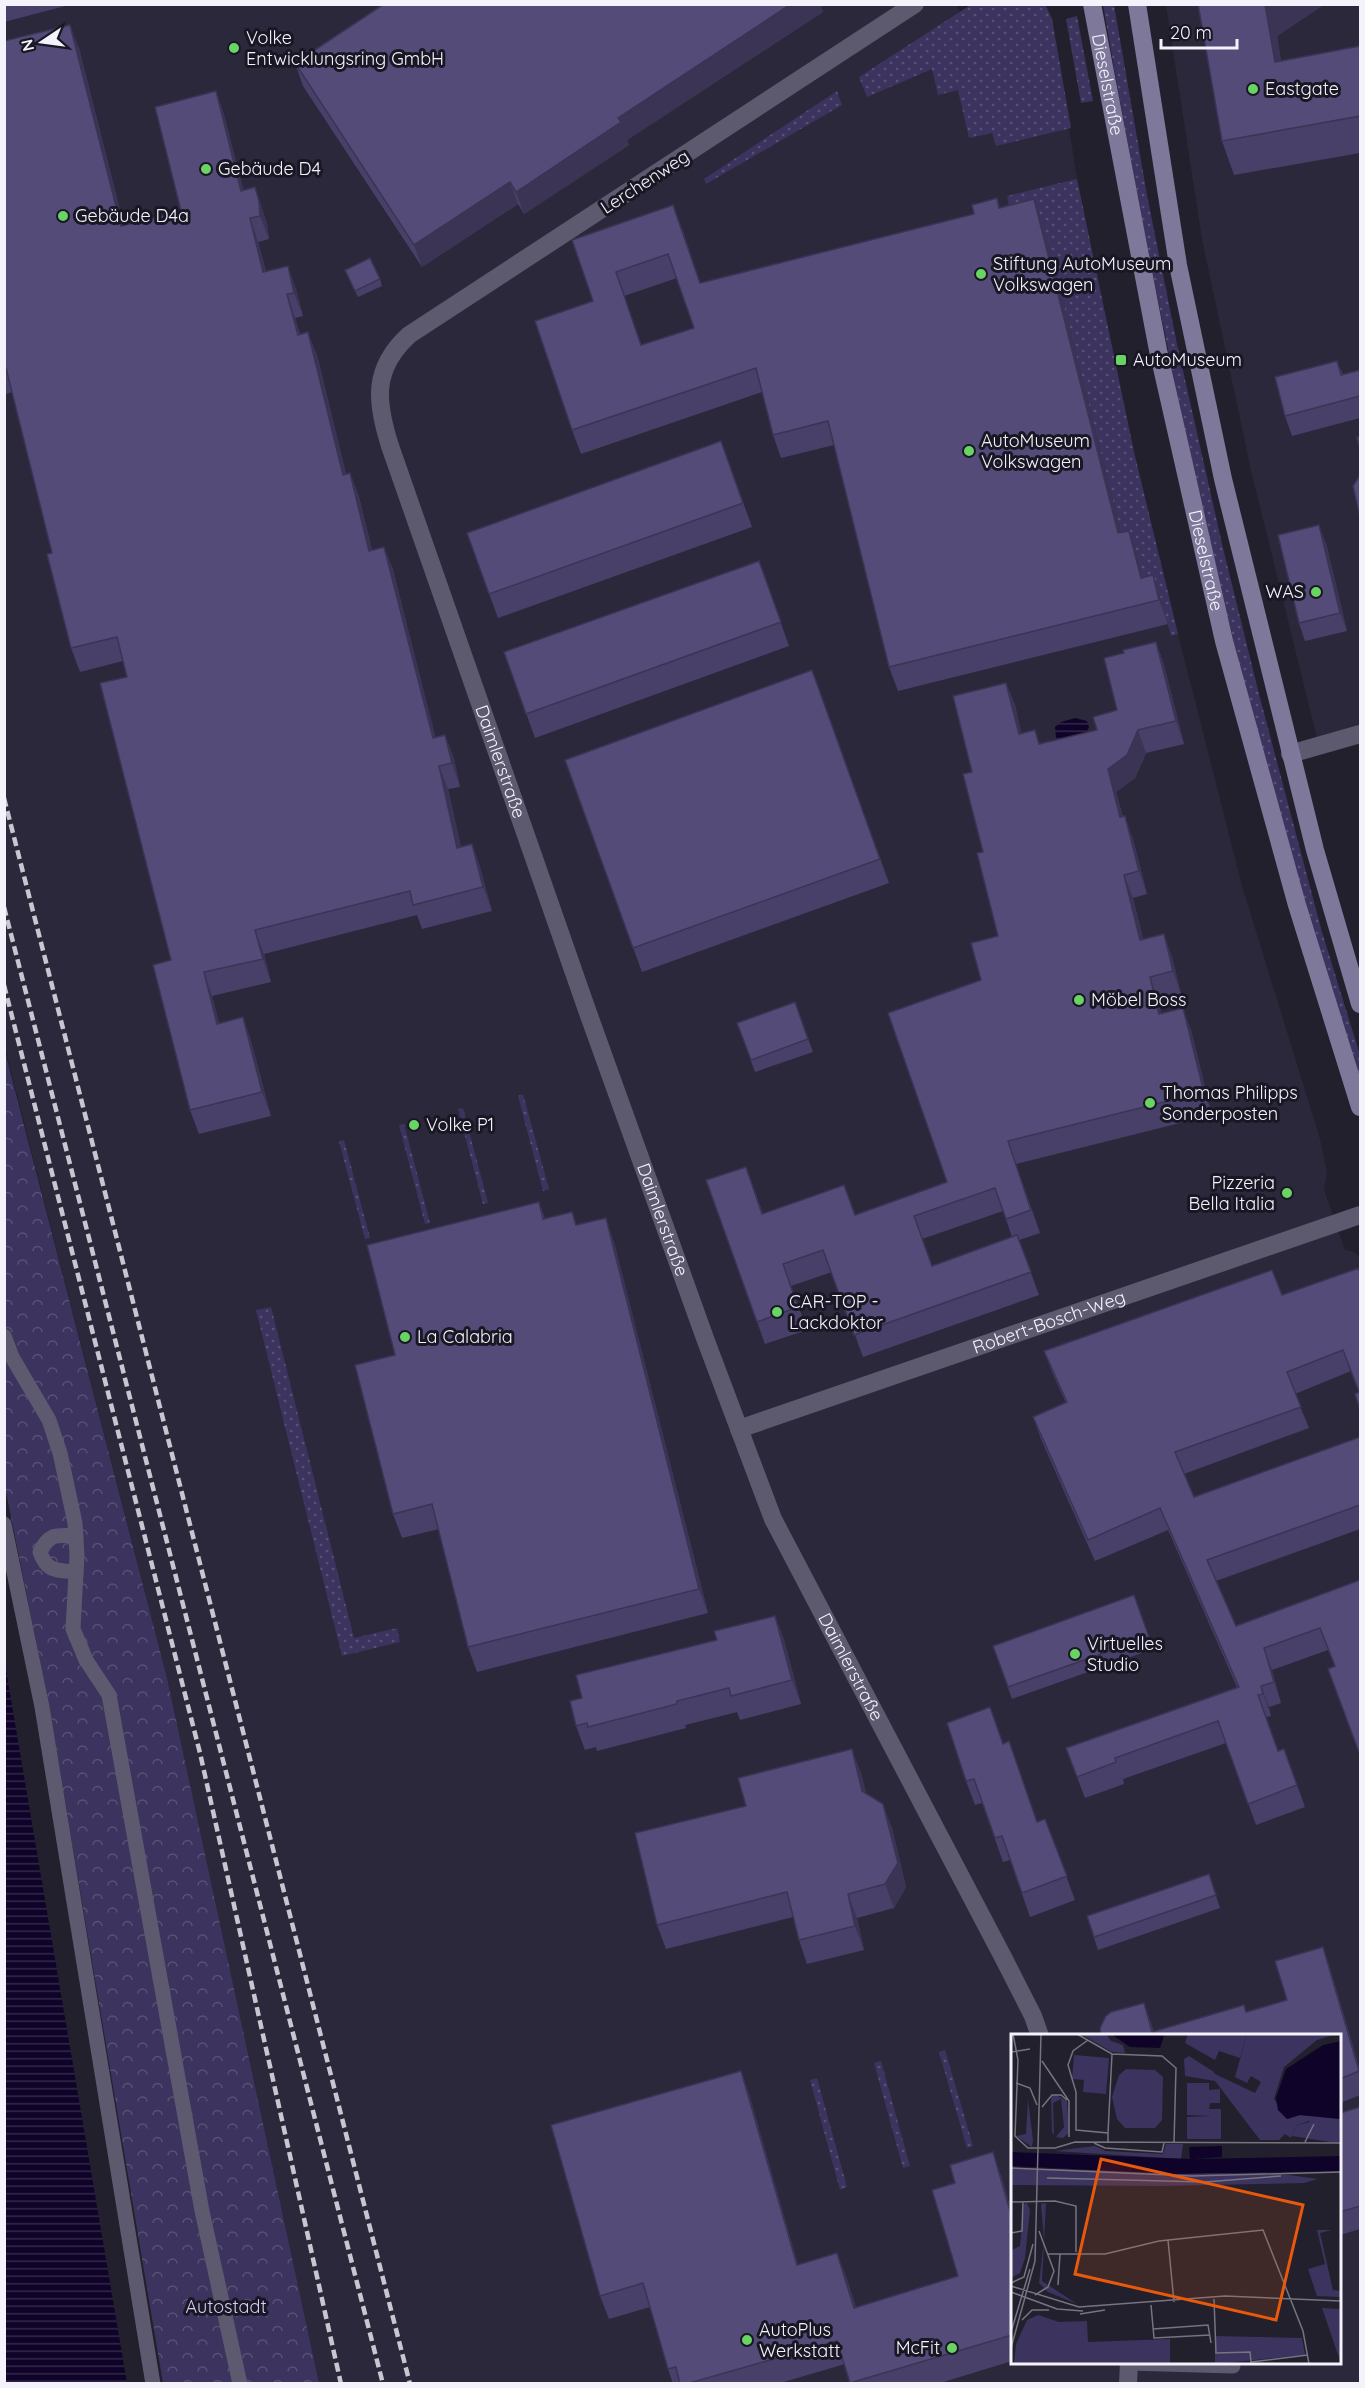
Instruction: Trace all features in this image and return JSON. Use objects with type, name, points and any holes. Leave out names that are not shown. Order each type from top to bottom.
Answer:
[{"type":"main road","name":"Dieselstraße","points":[[1092,4],[1156,339],[1224,640],[1297,905],[1360,1107]]},
{"type":"main road","name":"Dieselstraße","points":[[1137,4],[1176,253],[1222,479],[1328,901],[1360,1004]]},
{"type":"street","name":"Lerchenweg","points":[[384,368],[399,344],[409,335],[915,4]]},
{"type":"street","name":"Daimlerstraße","points":[[384,368],[380,388],[380,408],[390,446],[587,1010],[773,1519],[1004,1959],[1033,2016],[1039,2034]]},
{"type":"street","points":[[1290,754],[1360,734]]},
{"type":"street","name":"Robert-Bosch-Weg","points":[[739,1429],[1360,1215]]},
{"type":"street","points":[[1128,2384],[1129,2364]]},
{"type":"lane","points":[[4,1336],[12,1358],[49,1420],[70,1493],[76,1536],[73,1629],[86,1660],[109,1695],[202,2211],[240,2384]]},
{"type":"lane","points":[[4,1524],[42,1707],[153,2384]]},
{"type":"lane","points":[[75,1572],[53,1570],[44,1562],[40,1552],[46,1540],[57,1535],[76,1536]]},
{"type":"lane","points":[[1164,2364],[1233,2366]]},
{"type":"shaded area","points":[[955,4],[960,11],[972,5],[1045,4],[1052,19],[1077,179],[1134,452],[1178,634],[1242,886],[1320,1139],[1327,1172],[1324,1190],[1345,1250],[1354,1252],[1360,1257],[1360,2383],[319,2383],[167,1678],[5,1048],[4,5]]},
{"type":"shaded area","points":[[1166,5],[1360,5],[1360,734],[1319,746],[1251,470],[1202,239]]},
{"type":"shaded area","points":[[1075,718],[1087,721],[1089,727],[1084,737],[1060,742],[1056,738],[1055,727],[1061,722]]},
{"type":"shaded area","points":[[4,1658],[127,2383],[5,2383]]},
{"type":"green space","points":[[972,4],[1046,6],[1052,19],[1071,128],[996,146],[992,133],[969,138],[958,90],[938,95],[932,69],[867,97],[859,77]]},
{"type":"green space","points":[[1103,5],[1114,5],[1147,195],[1177,344],[1223,548],[1322,932],[1360,1055],[1360,1082],[1276,802],[1228,621],[1170,358]]},
{"type":"green space","points":[[1077,16],[1093,101],[1081,103],[1066,19]]},
{"type":"green space","points":[[837,91],[842,105],[706,184],[704,179]]},
{"type":"green space","points":[[1077,179],[1134,452],[1178,634],[1171,636],[1161,599],[1127,557],[1043,223],[1014,230],[1007,196]]},
{"type":"green space","name":"Autostadt","points":[[4,1048],[167,1678],[319,2383],[163,2383],[49,1706],[5,1487]]},
{"type":"green space","points":[[523,1094],[549,1189],[543,1191],[518,1096]]},
{"type":"green space","points":[[463,1108],[488,1203],[483,1204],[458,1109]]},
{"type":"green space","points":[[404,1124],[430,1223],[425,1224],[399,1125]]},
{"type":"green space","points":[[344,1140],[370,1238],[365,1239],[339,1141]]},
{"type":"green space","points":[[271,1307],[354,1638],[397,1628],[400,1642],[342,1656],[256,1310]]},
{"type":"green space","points":[[945,2050],[973,2146],[967,2148],[939,2052]]},
{"type":"green space","points":[[881,2061],[910,2166],[903,2168],[874,2063]]},
{"type":"green space","points":[[817,2078],[847,2187],[840,2190],[810,2080]]},
{"type":"building","points":[[384,4],[791,4],[618,118],[621,122],[516,192],[510,182],[414,245],[295,63]]},
{"type":"building","name":"Eastgate","points":[[1198,4],[1265,4],[1275,62],[1360,46],[1360,116],[1222,141]]},
{"type":"building","points":[[70,25],[121,226],[181,211],[155,107],[216,91],[241,191],[255,187],[259,201],[260,216],[250,218],[263,272],[288,266],[294,293],[287,294],[298,335],[308,332],[343,475],[350,473],[369,551],[384,547],[433,738],[445,735],[452,763],[439,766],[457,848],[472,844],[483,887],[413,905],[410,891],[255,930],[263,959],[204,972],[217,1024],[243,1017],[262,1092],[190,1110],[153,965],[171,960],[100,683],[127,677],[117,637],[71,648],[47,554],[52,553],[6,368],[4,369],[4,41]]},
{"type":"building","name":"AutoMuseum Volkswagen","points":[[997,198],[999,208],[1034,199],[1118,533],[1129,531],[1141,578],[1153,575],[1159,600],[889,667],[828,421],[773,435],[756,368],[572,430],[535,321],[593,301],[572,240],[673,205],[700,283],[974,214],[972,205]],"holes":[[[668,254],[694,328],[641,345],[616,272]]]},
{"type":"building","points":[[370,258],[380,279],[355,291],[345,270]]},
{"type":"building","points":[[1337,361],[1341,375],[1360,370],[1360,396],[1285,416],[1275,377]]},
{"type":"building","points":[[721,441],[743,503],[489,594],[467,533]]},
{"type":"building","points":[[1360,475],[1360,517],[1353,486]]},
{"type":"building","name":"WAS","points":[[1319,525],[1340,613],[1299,623],[1278,535]]},
{"type":"building","points":[[759,561],[781,622],[526,714],[504,652]]},
{"type":"building","points":[[1156,642],[1176,721],[1138,730],[1127,755],[1108,769],[1120,817],[1125,816],[1139,871],[1124,875],[1140,940],[1164,934],[1173,971],[1150,977],[1159,1014],[1183,1008],[1204,1092],[1008,1141],[1031,1210],[1006,1219],[995,1188],[914,1216],[932,1266],[1017,1235],[1031,1272],[854,1335],[823,1250],[783,1264],[798,1307],[757,1322],[706,1180],[746,1167],[762,1214],[844,1185],[855,1215],[947,1182],[888,1013],[981,980],[971,943],[998,936],[977,853],[983,852],[963,774],[972,772],[953,696],[1006,683],[1019,734],[1035,730],[1039,744],[1097,730],[1093,717],[1117,710],[1104,658],[1124,653],[1123,650]]},
{"type":"building","points":[[812,670],[880,859],[633,948],[565,760]]},
{"type":"building","points":[[795,1002],[808,1039],[751,1060],[737,1023]]},
{"type":"building","points":[[539,1202],[543,1219],[572,1212],[576,1225],[606,1218],[699,1589],[468,1647],[432,1504],[393,1514],[355,1365],[395,1355],[367,1245]]},
{"type":"building","points":[[1359,1268],[1360,1410],[1355,1394],[1359,1392],[1343,1350],[1287,1372],[1301,1407],[1175,1452],[1194,1497],[1360,1437],[1360,1505],[1207,1560],[1236,1626],[1360,1580],[1360,1755],[1328,1669],[1335,1666],[1320,1628],[1264,1648],[1274,1682],[1261,1686],[1263,1694],[1258,1695],[1278,1751],[1284,1749],[1297,1785],[1248,1804],[1218,1721],[1115,1758],[1116,1762],[1077,1777],[1066,1748],[1239,1687],[1160,1508],[1088,1540],[1033,1417],[1067,1402],[1044,1351],[1272,1270],[1282,1295]]},
{"type":"building","name":"Virtuelles Studio","points":[[1134,1595],[1149,1637],[1008,1687],[993,1646]]},
{"type":"building","points":[[775,1616],[792,1680],[731,1696],[729,1688],[588,1727],[587,1723],[576,1726],[570,1701],[582,1698],[576,1675],[717,1640],[714,1631]]},
{"type":"building","points":[[990,1707],[1003,1744],[1009,1741],[1037,1822],[1045,1819],[1067,1876],[1022,1893],[1002,1836],[995,1838],[974,1779],[966,1781],[947,1723]]},
{"type":"building","points":[[852,1749],[862,1791],[883,1804],[898,1863],[885,1884],[848,1894],[855,1926],[799,1940],[787,1892],[657,1925],[635,1833],[746,1806],[738,1778]]},
{"type":"building","points":[[1209,1874],[1216,1895],[1094,1937],[1087,1916]]},
{"type":"building","points":[[1323,1947],[1359,2071],[1341,2079],[1341,2034],[1101,2034],[1100,2028],[1106,2016],[1111,2012],[1144,2003],[1152,2032],[1244,2005],[1246,2012],[1287,2000],[1275,1961]]},
{"type":"building","points":[[741,2071],[797,2265],[837,2253],[854,2308],[958,2276],[932,2190],[955,2183],[950,2165],[993,2152],[1011,2215],[1011,2335],[850,2383],[837,2341],[680,2384],[676,2367],[668,2369],[643,2283],[600,2296],[551,2125]]},
{"type":"building","points":[[1360,2107],[1360,2206],[1341,2212],[1341,2113]]},
{"type":"railway","points":[[4,798],[410,2384]]},
{"type":"railway","points":[[4,907],[383,2384]]},
{"type":"railway","points":[[4,985],[200,1753],[341,2384]]},
{"type":"place","name":"Volke Entwicklungsring GmbH","points":[[234,48]]},
{"type":"place","name":"Eastgate","points":[[1253,89]]},
{"type":"place","name":"Gebäude D4","points":[[206,169]]},
{"type":"place","name":"Gebäude D4a","points":[[63,216]]},
{"type":"place","name":"Stiftung AutoMuseum Volkswagen","points":[[981,274]]},
{"type":"place","name":"AutoMuseum","points":[[1121,360]]},
{"type":"place","name":"AutoMuseum Volkswagen","points":[[969,451]]},
{"type":"place","name":"WAS","points":[[1316,592]]},
{"type":"place","name":"Möbel Boss","points":[[1079,1000]]},
{"type":"place","name":"Thomas Philipps Sonderposten","points":[[1150,1103]]},
{"type":"place","name":"Volke P1","points":[[414,1125]]},
{"type":"place","name":"Pizzeria Bella Italia","points":[[1287,1193]]},
{"type":"place","name":"CAR-TOP - Lackdoktor","points":[[777,1312]]},
{"type":"place","name":"La Calabria","points":[[405,1337]]},
{"type":"place","name":"Virtuelles Studio","points":[[1075,1654]]},
{"type":"place","name":"AutoPlus Werkstatt","points":[[747,2340]]},
{"type":"place","name":"McFit","points":[[952,2348]]}]
